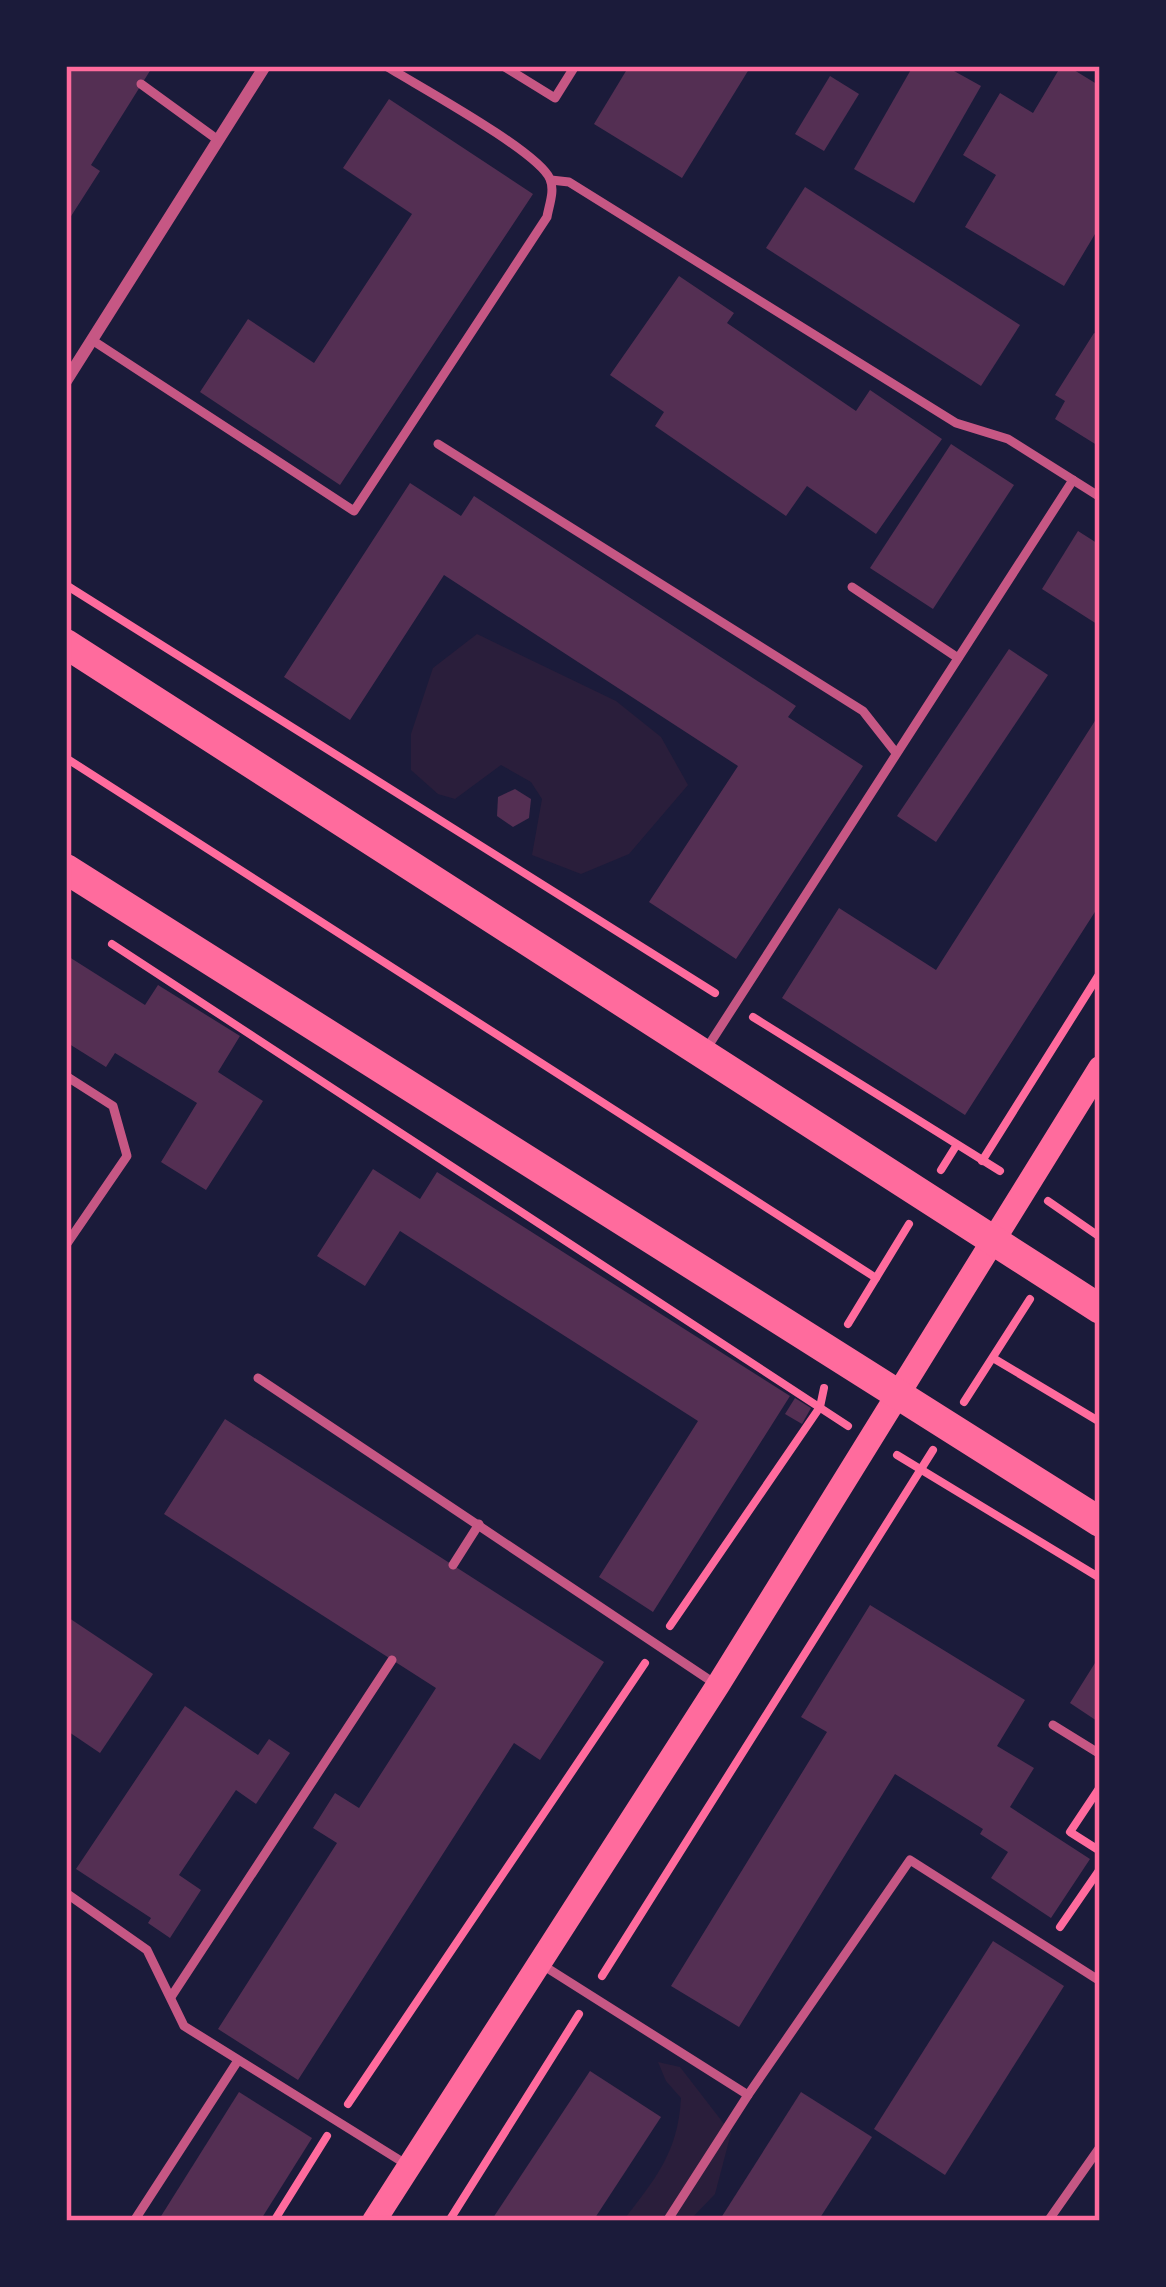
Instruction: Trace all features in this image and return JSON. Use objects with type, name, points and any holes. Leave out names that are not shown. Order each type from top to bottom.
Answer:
[{"type":"main road","points":[[66,644],[1100,1309]]},
{"type":"main road","points":[[66,869],[1100,1522]]},
{"type":"main road","points":[[374,2221],[718,1685],[1100,1068]]},
{"type":"street","points":[[66,381],[265,66]]},
{"type":"lane","points":[[92,340],[354,511],[547,217],[553,192],[550,180],[526,154],[386,66]]},
{"type":"lane","points":[[503,66],[555,98],[575,66]]},
{"type":"lane","points":[[142,84],[218,140]]},
{"type":"lane","points":[[550,180],[569,182],[956,423],[1008,439],[1100,497]]},
{"type":"lane","points":[[438,444],[863,710],[896,753]]},
{"type":"lane","points":[[702,1055],[1073,480]]},
{"type":"lane","points":[[852,586],[958,658]]},
{"type":"lane","points":[[66,1076],[113,1106],[127,1156],[66,1245]]},
{"type":"lane","points":[[258,1378],[718,1685]]},
{"type":"lane","points":[[453,1565],[479,1524]]},
{"type":"lane","points":[[171,1997],[392,1660]]},
{"type":"lane","points":[[1053,1725],[1100,1754]]},
{"type":"lane","points":[[667,2221],[910,1860],[1100,1981]]},
{"type":"lane","points":[[66,1893],[147,1950],[184,2026],[409,2166]]},
{"type":"lane","points":[[539,1963],[748,2095]]},
{"type":"lane","points":[[134,2221],[237,2062]]},
{"type":"lane","points":[[1048,2221],[1100,2147]]},
{"type":"path","points":[[66,585],[1026,1186],[1100,1237]]},
{"type":"path","points":[[66,758],[876,1278]]},
{"type":"path","points":[[106,940],[869,1440],[1100,1578]]},
{"type":"path","points":[[982,1160],[1100,973]]},
{"type":"path","points":[[274,2221],[335,2123],[820,1407],[831,1354],[956,1146]]},
{"type":"path","points":[[448,2221],[1078,1223]]},
{"type":"path","points":[[993,1358],[1100,1422]]},
{"type":"path","points":[[1100,1787],[1070,1832],[1100,1851]]},
{"type":"path","points":[[1046,1947],[1100,1869]]},
{"type":"shaded area","points":[[477,634],[616,701],[661,737],[688,785],[629,854],[581,874],[532,855],[542,799],[531,782],[501,765],[455,799],[438,794],[411,770],[411,734],[433,668]]},
{"type":"shaded area","points":[[658,2062],[680,2067],[731,2133],[715,2194],[689,2221],[623,2221],[663,2164],[679,2117],[681,2098]]},
{"type":"building","points":[[66,66],[153,66],[91,165],[100,171],[66,224]]},
{"type":"building","points":[[629,66],[751,66],[682,178],[594,124]]},
{"type":"building","points":[[913,66],[945,66],[981,86],[914,203],[854,169]]},
{"type":"building","points":[[1061,66],[1077,66],[1074,70],[1100,86],[1100,237],[1095,234],[1064,286],[965,227],[996,175],[963,155],[1000,93],[1033,113]]},
{"type":"building","points":[[830,76],[859,94],[824,151],[795,134]]},
{"type":"building","points":[[389,99],[533,194],[340,485],[200,392],[248,319],[314,363],[412,214],[343,168]]},
{"type":"building","points":[[805,187],[1020,325],[981,386],[766,248]]},
{"type":"building","points":[[679,276],[734,313],[727,323],[856,411],[870,390],[942,439],[876,534],[807,486],[786,516],[655,426],[664,412],[610,375]]},
{"type":"building","points":[[1094,333],[1100,336],[1100,447],[1055,419],[1065,401],[1055,395]]},
{"type":"building","points":[[951,444],[1014,485],[933,609],[870,568]]},
{"type":"building","points":[[410,483],[461,516],[474,496],[796,706],[788,717],[863,766],[736,959],[649,902],[738,766],[444,575],[350,720],[284,677]]},
{"type":"building","points":[[1078,531],[1100,545],[1100,626],[1042,589]]},
{"type":"building","points":[[1009,649],[1048,675],[936,842],[897,816]]},
{"type":"building","points":[[1100,713],[1100,904],[965,1115],[782,998],[839,908],[936,970]]},
{"type":"building","points":[[515,789],[531,799],[529,818],[513,827],[497,816],[498,797]]},
{"type":"building","points":[[66,955],[145,1005],[158,985],[240,1036],[218,1072],[263,1101],[206,1190],[161,1162],[197,1103],[115,1053],[106,1067],[66,1042]]},
{"type":"building","points":[[373,1169],[420,1199],[437,1172],[790,1396],[653,1612],[599,1577],[698,1421],[400,1231],[365,1286],[317,1256]]},
{"type":"building","points":[[795,1398],[811,1408],[802,1424],[785,1414]]},
{"type":"building","points":[[225,1419],[604,1662],[540,1760],[514,1743],[298,2080],[218,2029],[337,1843],[313,1828],[335,1793],[359,1808],[436,1688],[164,1514]]},
{"type":"building","points":[[870,1605],[1025,1700],[997,1746],[1034,1768],[1010,1807],[1090,1859],[1051,1918],[991,1878],[1008,1852],[980,1834],[983,1829],[895,1774],[739,2027],[671,1986],[827,1732],[801,1717]]},
{"type":"building","points":[[66,1616],[153,1674],[100,1753],[66,1730]]},
{"type":"building","points":[[1100,1655],[1100,1723],[1070,1703]]},
{"type":"building","points":[[185,1706],[258,1755],[269,1739],[290,1753],[256,1804],[236,1790],[179,1875],[201,1890],[170,1938],[148,1923],[151,1918],[76,1869]]},
{"type":"building","points":[[993,1941],[1064,1986],[945,2175],[874,2129]]},
{"type":"building","points":[[590,2071],[661,2117],[593,2221],[491,2221]]},
{"type":"building","points":[[239,2092],[312,2138],[260,2221],[158,2221]]},
{"type":"building","points":[[801,2092],[872,2137],[818,2221],[719,2221]]}]
